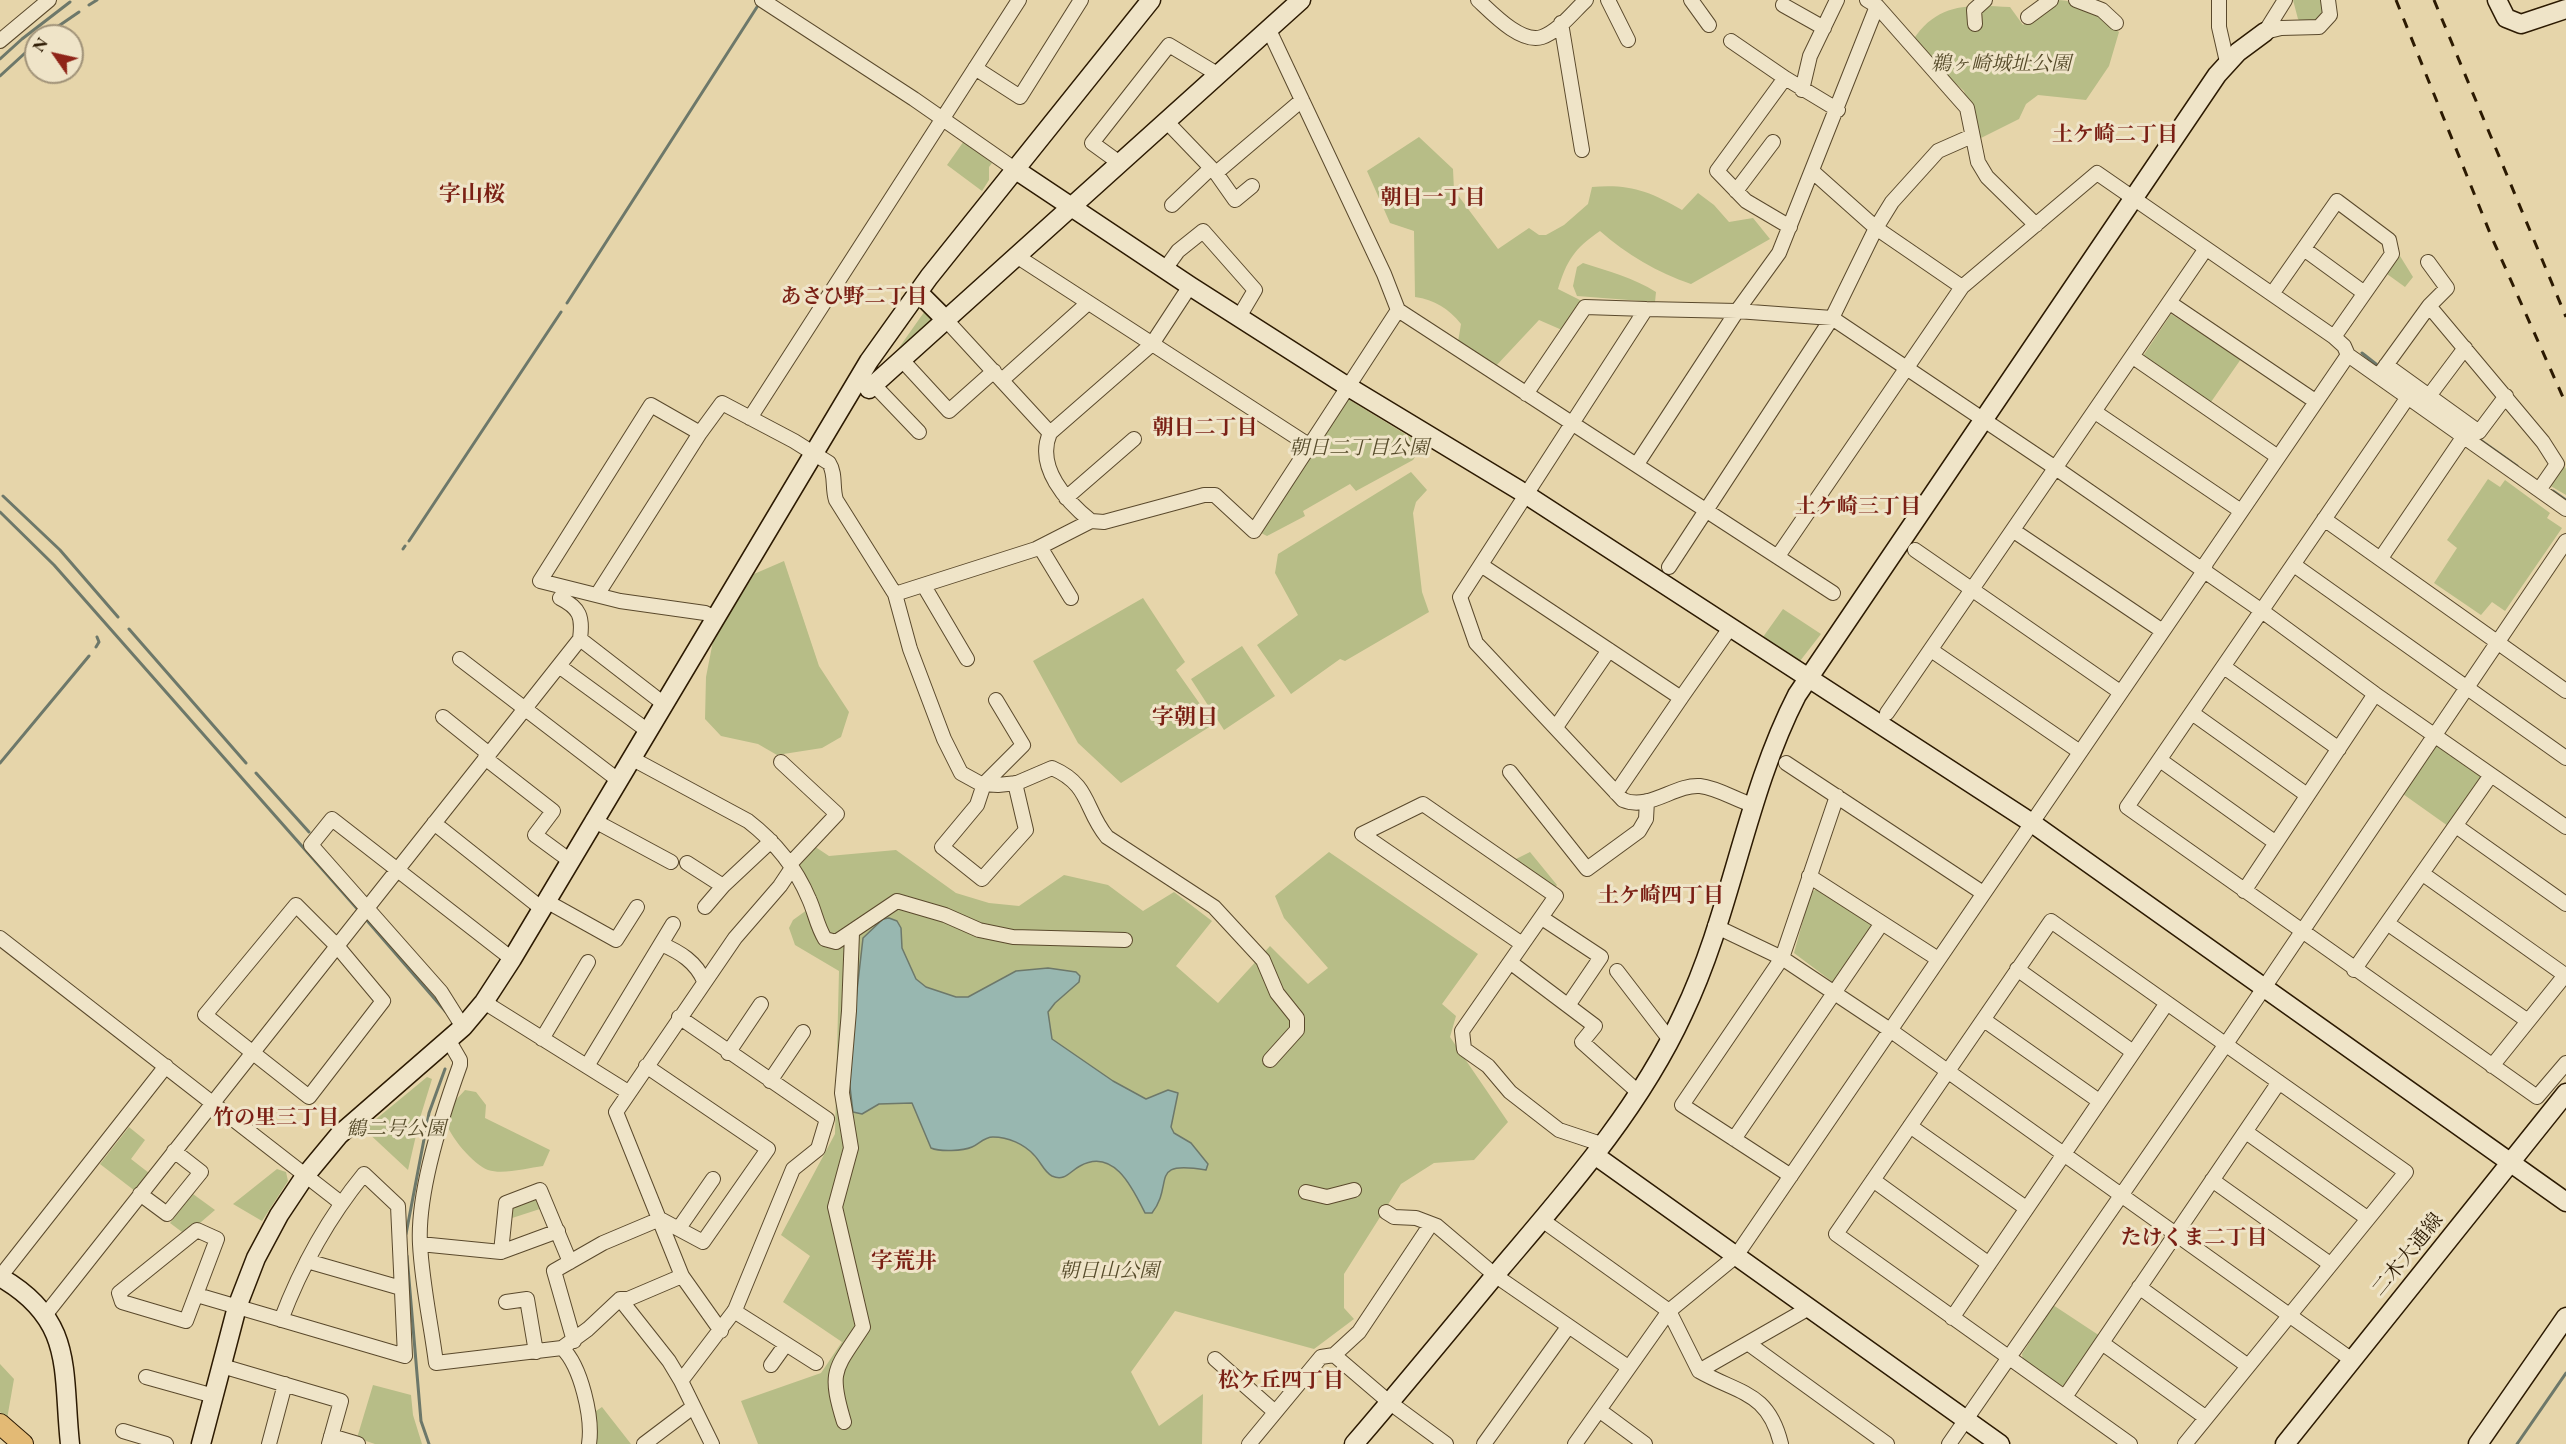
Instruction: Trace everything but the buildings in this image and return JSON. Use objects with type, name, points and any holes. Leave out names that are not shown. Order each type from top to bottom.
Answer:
[{"type":"main road","points":[[0,1424],[23,1444]]},
{"type":"street","points":[[0,41],[49,0]]},
{"type":"street","points":[[762,0],[1190,286],[1348,387],[1527,495],[2032,823],[2566,1202]]},
{"type":"street","points":[[750,418],[1019,0]]},
{"type":"street","points":[[975,68],[1020,97],[1082,0]]},
{"type":"street","points":[[201,1444],[237,1307],[268,1234],[305,1176],[346,1128],[449,1041],[484,1002],[512,959],[569,860],[869,361],[918,292],[1150,0]]},
{"type":"street","points":[[919,432],[872,387],[1301,0]]},
{"type":"street","points":[[1478,0],[1525,35],[1541,38],[1562,23],[1586,0]]},
{"type":"street","points":[[1608,0],[1628,40]]},
{"type":"street","points":[[1691,0],[1710,25]]},
{"type":"street","points":[[1803,90],[1810,56],[1838,0]]},
{"type":"street","points":[[1975,24],[1974,10],[1985,0]]},
{"type":"street","points":[[2028,16],[2051,0]]},
{"type":"street","points":[[2076,0],[2102,10],[2116,23]]},
{"type":"street","points":[[2219,0],[2218,27],[2228,62]]},
{"type":"street","points":[[1354,1444],[1600,1150],[1638,1092],[1670,1040],[1698,980],[1753,805],[1787,714],[1808,678],[2228,62],[2265,32],[2285,0]]},
{"type":"street","points":[[2265,32],[2281,28],[2319,27],[2330,15],[2331,7],[2328,0]]},
{"type":"street","points":[[2497,0],[2506,18],[2521,24],[2564,10]]},
{"type":"street","points":[[2544,0],[2564,10]]},
{"type":"street","points":[[1637,464],[1737,311],[1779,253],[1838,110],[1872,3]]},
{"type":"street","points":[[1872,3],[1967,108],[1978,162],[1987,177],[2036,225]]},
{"type":"street","points":[[1783,6],[1824,28]]},
{"type":"street","points":[[1562,23],[1582,150]]},
{"type":"street","points":[[1269,30],[1398,310],[1833,593]]},
{"type":"street","points":[[1731,41],[1803,90],[1838,110]]},
{"type":"street","points":[[1121,164],[1092,143],[1169,45],[1219,75]]},
{"type":"street","points":[[1785,78],[1717,171],[1746,201],[1790,227]]},
{"type":"street","points":[[1172,205],[1302,100]]},
{"type":"street","points":[[1167,122],[1214,171],[1235,201],[1252,186]]},
{"type":"street","points":[[1669,567],[1832,318],[1876,228],[1892,202],[1938,151],[1972,136]]},
{"type":"street","points":[[1736,191],[1773,142]]},
{"type":"street","points":[[1812,171],[1876,228],[1962,287]]},
{"type":"street","points":[[1778,556],[1962,287],[2097,173],[2205,250],[2334,337],[2344,346],[2348,355],[2382,370],[2429,396],[2479,432],[2506,396]]},
{"type":"street","points":[[2272,294],[2337,201],[2390,240],[2392,254],[2363,292],[2334,337]]},
{"type":"street","points":[[1165,269],[1178,251],[1203,231],[1255,290],[1239,317]]},
{"type":"street","points":[[2304,249],[2363,292]]},
{"type":"street","points":[[1887,713],[1974,590],[2205,250]]},
{"type":"street","points":[[1018,257],[1310,446]]},
{"type":"street","points":[[2382,370],[2428,306],[2447,288],[2428,262]]},
{"type":"street","points":[[1091,521],[1066,498],[1047,461],[1045,444],[1050,433],[1152,344],[1190,286]]},
{"type":"street","points":[[918,292],[1050,433]]},
{"type":"street","points":[[902,360],[949,411],[1088,303]]},
{"type":"street","points":[[2169,303],[2316,400]]},
{"type":"street","points":[[2428,306],[2506,396],[2543,442],[2557,464],[2539,490]]},
{"type":"street","points":[[1526,394],[1585,307],[1737,311],[1832,318],[2057,469],[2262,611],[2375,694],[2566,827]]},
{"type":"street","points":[[1646,309],[1460,597],[1476,643],[1617,793],[1630,803],[1647,801],[1698,786],[1753,805]]},
{"type":"street","points":[[895,594],[1040,547],[1091,521],[1104,522],[1215,495],[1254,531],[1398,310]]},
{"type":"street","points":[[2429,396],[2465,348]]},
{"type":"street","points":[[1575,1444],[1669,1311],[1736,1256],[2204,571],[2241,511],[2348,355]]},
{"type":"street","points":[[2133,357],[2278,457]]},
{"type":"street","points":[[2382,370],[2408,397],[2566,509]]},
{"type":"street","points":[[2408,397],[2127,807],[2354,970],[2537,1097],[2566,1063]]},
{"type":"street","points":[[597,595],[700,433],[722,403],[831,465],[836,500],[895,594],[910,649],[944,739],[961,773],[984,784],[1015,783],[1052,768],[1066,774],[1084,791],[1097,825],[1107,837],[1214,907],[1263,960],[1277,993],[1297,1017],[1297,1030],[1270,1060]]},
{"type":"street","points":[[700,433],[651,405],[540,581],[669,609],[705,613],[715,618]]},
{"type":"street","points":[[2095,412],[2241,511]]},
{"type":"street","points":[[2380,558],[2464,436]]},
{"type":"street","points":[[1066,498],[1134,439]]},
{"type":"street","points":[[2324,519],[2566,691]]},
{"type":"street","points":[[2014,531],[2162,630]]},
{"type":"street","points":[[1949,1444],[2226,1044],[2566,541]]},
{"type":"street","points":[[1040,547],[1071,598]]},
{"type":"street","points":[[1915,550],[2120,692]]},
{"type":"street","points":[[2294,565],[2566,758]]},
{"type":"street","points":[[1481,566],[1681,698]]},
{"type":"street","points":[[924,586],[967,659]]},
{"type":"street","points":[[46,1314],[580,639],[582,619],[579,610],[560,598]]},
{"type":"street","points":[[1617,793],[1731,628]]},
{"type":"street","points":[[580,639],[664,704]]},
{"type":"street","points":[[1556,728],[1609,650]]},
{"type":"street","points":[[1931,650],[2080,752]]},
{"type":"street","points":[[460,659],[618,780]]},
{"type":"street","points":[[559,666],[648,731]]},
{"type":"street","points":[[2224,667],[2339,749]]},
{"type":"street","points":[[2244,891],[2375,694]]},
{"type":"street","points":[[996,700],[1023,745],[984,784],[977,805],[942,847],[982,879],[1026,830],[1015,783]]},
{"type":"street","points":[[2192,713],[2307,795]]},
{"type":"street","points":[[443,717],[553,811],[535,835],[569,860]]},
{"type":"street","points":[[631,758],[748,821],[771,841],[791,866],[810,900],[819,929],[825,939],[836,942],[897,902],[945,915],[979,930],[1013,937],[1125,940]]},
{"type":"street","points":[[2160,760],[2277,843]]},
{"type":"street","points":[[721,1331],[682,1276],[616,1112],[704,981],[791,866],[837,814],[781,762]]},
{"type":"street","points":[[1786,762],[1983,893]]},
{"type":"street","points":[[1510,772],[1587,869],[1639,831],[1647,819],[1647,801]]},
{"type":"street","points":[[2354,970],[2491,775]]},
{"type":"street","points":[[1791,1176],[1682,1106],[1782,957],[1837,796]]},
{"type":"street","points":[[1522,944],[1362,834],[1424,804],[1556,896],[1462,1031],[1464,1049],[1488,1066],[1510,1092],[1558,1130],[1600,1150],[1736,1256],[2000,1444]]},
{"type":"street","points":[[463,1027],[441,992],[364,913],[311,845],[332,819],[512,959]]},
{"type":"street","points":[[593,820],[671,862]]},
{"type":"street","points":[[434,823],[544,904],[616,940],[637,907]]},
{"type":"street","points":[[2456,826],[2566,904]]},
{"type":"street","points":[[705,907],[723,886],[771,841]]},
{"type":"street","points":[[687,863],[723,886]]},
{"type":"street","points":[[2423,874],[2566,975],[2492,1066]]},
{"type":"street","points":[[1809,876],[1938,959]]},
{"type":"street","points":[[296,905],[337,946],[383,1001],[309,1097],[205,1015],[296,905]]},
{"type":"street","points":[[1542,918],[1601,957],[1569,1004]]},
{"type":"street","points":[[2130,1444],[2009,1360],[1836,1234],[2051,921],[2406,1172],[2289,1313],[2185,1444]]},
{"type":"street","points":[[1734,1139],[1882,923]]},
{"type":"street","points":[[2387,923],[2528,1021]]},
{"type":"street","points":[[587,1066],[673,924]]},
{"type":"street","points":[[1715,926],[1782,957],[1890,1030],[2176,1232],[2352,1360]]},
{"type":"street","points":[[844,1422],[833,1378],[840,1360],[863,1327],[835,1207],[851,1148],[842,1093],[849,1011],[852,933]]},
{"type":"street","points":[[0,938],[341,1203]]},
{"type":"street","points":[[661,944],[685,956],[699,970],[704,981]]},
{"type":"street","points":[[542,1039],[588,962]]},
{"type":"street","points":[[1510,962],[1569,1004],[1595,1026],[1582,1042],[1638,1092]]},
{"type":"street","points":[[2017,969],[2133,1052]]},
{"type":"street","points":[[1617,971],[1670,1040]]},
{"type":"street","points":[[484,1002],[628,1092]]},
{"type":"street","points":[[1952,1318],[2167,1003]]},
{"type":"street","points":[[728,1053],[761,1004]]},
{"type":"street","points":[[679,1017],[728,1053],[827,1119],[818,1149],[793,1169],[734,1311],[681,1381]]},
{"type":"street","points":[[1984,1020],[2099,1101]]},
{"type":"street","points":[[770,1081],[803,1032]]},
{"type":"street","points":[[449,1041],[460,1065],[438,1132],[424,1196],[420,1244],[436,1363],[536,1352],[568,1345],[621,1299],[628,1299],[682,1276]]},
{"type":"street","points":[[70,1444],[59,1340],[46,1314],[21,1291],[0,1277],[166,1066]]},
{"type":"street","points":[[576,1444],[590,1442],[587,1402],[568,1345],[554,1270],[603,1243],[660,1219],[703,1242],[768,1149],[646,1066]]},
{"type":"street","points":[[2065,1397],[2279,1082]]},
{"type":"street","name":"二木大通線","points":[[2285,1444],[2566,1093]]},
{"type":"street","points":[[1910,1126],[2026,1208]]},
{"type":"street","points":[[2246,1132],[2367,1218]]},
{"type":"street","points":[[140,1194],[167,1214],[201,1172],[174,1151]]},
{"type":"street","points":[[197,1294],[237,1307],[281,1320],[405,1356],[398,1206],[364,1174],[341,1203],[307,1261],[281,1320]]},
{"type":"street","points":[[679,1228],[713,1179]]},
{"type":"street","points":[[1873,1180],[1989,1264]]},
{"type":"street","points":[[2212,1180],[2330,1264]]},
{"type":"street","points":[[501,1252],[506,1203],[540,1190],[570,1262]]},
{"type":"street","points":[[1306,1192],[1327,1197],[1354,1190]]},
{"type":"street","points":[[1386,1212],[1394,1217],[1416,1218],[1431,1224],[1496,1276],[1628,1367]]},
{"type":"street","points":[[1542,1220],[1669,1311],[1699,1371],[1750,1394],[1773,1420],[1783,1442]]},
{"type":"street","points":[[1249,1444],[1321,1357],[1334,1355],[1359,1332],[1431,1224]]},
{"type":"street","points":[[197,1230],[217,1239],[197,1294],[186,1321],[122,1302],[118,1293],[197,1230]]},
{"type":"street","points":[[420,1244],[501,1252],[558,1231]]},
{"type":"street","points":[[307,1261],[401,1288]]},
{"type":"street","points":[[2139,1287],[2248,1366]]},
{"type":"street","points":[[506,1302],[527,1299],[536,1352]]},
{"type":"street","points":[[621,1299],[669,1361],[712,1444]]},
{"type":"street","points":[[1699,1371],[1809,1308]]},
{"type":"street","points":[[734,1311],[816,1363]]},
{"type":"street","points":[[2478,1444],[2566,1317]]},
{"type":"street","points":[[1484,1444],[1568,1327]]},
{"type":"street","points":[[2102,1343],[2205,1417]]},
{"type":"street","points":[[771,1365],[786,1344]]},
{"type":"street","points":[[1749,1344],[1887,1444]]},
{"type":"street","points":[[1334,1355],[1389,1402],[1446,1444]]},
{"type":"street","points":[[1215,1359],[1275,1412]]},
{"type":"street","points":[[222,1366],[341,1401],[330,1440],[358,1444]]},
{"type":"street","points":[[146,1377],[214,1396]]},
{"type":"street","points":[[269,1444],[285,1384]]},
{"type":"street","points":[[644,1444],[693,1407]]},
{"type":"street","points":[[1599,1410],[1645,1444]]},
{"type":"street","points":[[123,1431],[166,1444]]},
{"type":"green space","name":"鵜ヶ崎城址公園","points":[[2057,0],[2082,6],[2119,32],[2109,66],[2086,100],[2038,95],[2026,104],[2019,119],[1977,140],[1964,91],[1923,54],[1913,40],[1933,19],[1955,8],[2010,7],[2023,25]]},
{"type":"green space","points":[[2293,0],[2324,0],[2327,7],[2321,21],[2306,26],[2298,19]]},
{"type":"green space","points":[[1419,137],[1453,169],[1454,190],[1498,249],[1529,228],[1539,235],[1546,235],[1564,225],[1588,204],[1592,187],[1605,186],[1639,190],[1682,210],[1698,193],[1714,205],[1729,222],[1753,218],[1770,239],[1691,284],[1643,262],[1600,231],[1573,256],[1561,279],[1558,289],[1582,301],[1562,330],[1539,320],[1495,367],[1458,342],[1461,324],[1451,313],[1429,300],[1415,297],[1414,231],[1390,223],[1367,171]]},
{"type":"green space","points":[[964,141],[992,163],[989,167],[989,180],[982,191],[947,165]]},
{"type":"green space","points":[[2400,256],[2413,277],[2405,287],[2387,274]]},
{"type":"green space","points":[[1583,263],[1621,275],[1648,287],[1656,292],[1655,302],[1577,296],[1573,286],[1577,267]]},
{"type":"green space","points":[[927,308],[933,318],[933,324],[884,369]]},
{"type":"green space","points":[[2171,314],[2241,359],[2211,402],[2143,356]]},
{"type":"green space","name":"朝日二丁目公園","points":[[1348,399],[1423,445],[1413,460],[1356,491],[1350,484],[1303,511],[1305,516],[1267,536],[1261,533]]},
{"type":"green space","points":[[2563,464],[2566,469],[2566,495],[2549,485]]},
{"type":"green space","points":[[1411,472],[1427,490],[1416,502],[1413,513],[1422,592],[1429,612],[1345,661],[1340,659],[1291,694],[1257,645],[1298,615],[1275,573],[1278,554]]},
{"type":"green space","points":[[2488,479],[2500,487],[2505,480],[2550,513],[2547,518],[2562,528],[2505,611],[2492,602],[2481,615],[2434,583],[2457,548],[2447,540]]},
{"type":"green space","points":[[784,561],[819,666],[849,712],[841,737],[822,748],[777,755],[758,744],[721,736],[705,719],[706,677],[713,641],[754,574]]},
{"type":"green space","points":[[1143,598],[1185,662],[1176,670],[1214,724],[1121,783],[1078,743],[1033,661]]},
{"type":"green space","points":[[1783,609],[1821,634],[1800,661],[1763,637]]},
{"type":"green space","points":[[1242,646],[1275,696],[1224,730],[1191,679]]},
{"type":"green space","points":[[2445,746],[2479,771],[2481,779],[2448,826],[2403,794],[2436,747]]},
{"type":"green space","name":"朝日山公園","points":[[814,846],[829,856],[896,850],[956,893],[989,903],[1019,906],[1064,875],[1108,885],[1143,911],[1174,892],[1212,921],[1176,966],[1218,1003],[1270,946],[1308,984],[1328,968],[1284,918],[1275,896],[1329,852],[1478,954],[1442,1004],[1456,1016],[1450,1037],[1508,1122],[1474,1160],[1434,1163],[1401,1184],[1344,1274],[1344,1308],[1354,1319],[1314,1349],[1175,1311],[1131,1372],[1159,1426],[1203,1394],[1202,1444],[758,1444],[741,1401],[821,1373],[842,1342],[783,1302],[810,1256],[781,1235],[835,1134],[839,971],[795,945],[789,928],[793,920],[818,902],[799,864]]},
{"type":"green space","points":[[1530,852],[1557,885],[1554,889],[1516,859]]},
{"type":"green space","points":[[1817,889],[1873,926],[1834,983],[1794,953],[1811,892]]},
{"type":"green space","name":"鶴二号公園","points":[[427,1077],[432,1079],[408,1170],[364,1129]]},
{"type":"green space","points":[[465,1090],[476,1092],[486,1105],[485,1118],[550,1150],[543,1166],[494,1171],[482,1167],[469,1156],[451,1134],[446,1121],[449,1108]]},
{"type":"green space","points":[[129,1127],[145,1140],[131,1159],[149,1173],[135,1191],[100,1164]]},
{"type":"green space","points":[[277,1169],[286,1172],[288,1181],[262,1221],[233,1204]]},
{"type":"green space","points":[[193,1194],[215,1210],[186,1235],[170,1223]]},
{"type":"green space","points":[[532,1198],[539,1201],[543,1208],[509,1219],[511,1207]]},
{"type":"green space","points":[[2053,1305],[2100,1336],[2067,1384],[2059,1387],[2023,1361],[2022,1354]]},
{"type":"green space","points":[[0,1364],[14,1379],[7,1419],[0,1412]]},
{"type":"green space","points":[[373,1385],[411,1395],[413,1415],[422,1444],[375,1444],[357,1438]]},
{"type":"green space","points":[[602,1407],[631,1444],[596,1444],[596,1411]]},
{"type":"water","points":[[889,918],[897,921],[901,928],[902,948],[916,979],[926,987],[956,997],[968,997],[1016,971],[1048,968],[1076,972],[1080,976],[1079,982],[1048,1012],[1052,1039],[1113,1081],[1146,1099],[1168,1090],[1178,1093],[1171,1127],[1174,1133],[1191,1143],[1208,1164],[1206,1170],[1176,1168],[1169,1171],[1159,1202],[1152,1213],[1145,1213],[1121,1173],[1103,1162],[1092,1162],[1080,1166],[1060,1178],[1047,1172],[1030,1151],[1004,1138],[990,1137],[972,1147],[963,1149],[931,1148],[912,1103],[879,1104],[862,1114],[853,1112],[848,1070],[863,938],[883,919]]},
{"type":"waterway","points":[[89,5],[97,0]]},
{"type":"waterway","points":[[0,59],[70,2]]},
{"type":"waterway","points":[[567,303],[757,7]]},
{"type":"waterway","points":[[62,24],[79,12]]},
{"type":"waterway","points":[[0,76],[24,54]]},
{"type":"waterway","points":[[409,541],[561,312]]},
{"type":"waterway","points":[[2362,353],[2376,364]]},
{"type":"waterway","points":[[2476,437],[2517,466]]},
{"type":"waterway","points":[[2553,491],[2566,500]]},
{"type":"waterway","points":[[3,496],[60,550],[118,617]]},
{"type":"waterway","points":[[0,512],[54,565],[360,912]]},
{"type":"waterway","points":[[129,629],[246,763]]},
{"type":"waterway","points":[[96,647],[99,642],[97,637]]},
{"type":"waterway","points":[[0,763],[89,656]]},
{"type":"waterway","points":[[256,773],[309,832]]},
{"type":"waterway","points":[[364,917],[446,1012]]},
{"type":"waterway","points":[[406,1234],[429,1113],[445,1069]]},
{"type":"waterway","points":[[407,1256],[421,1421],[429,1444]]},
{"type":"waterway","points":[[2517,1444],[2566,1373]]},
{"type":"railway","points":[[2396,0],[2492,238],[2566,404]]},
{"type":"railway","points":[[2434,0],[2566,317]]},
{"type":"district","name":"土ケ崎二丁目","points":[[2115,135]]},
{"type":"district","name":"字山桜","points":[[472,195]]},
{"type":"district","name":"朝日一丁目","points":[[1433,198]]},
{"type":"district","name":"あさひ野二丁目","points":[[854,297]]},
{"type":"district","name":"朝日二丁目","points":[[1205,428]]},
{"type":"district","name":"土ケ崎三丁目","points":[[1858,507]]},
{"type":"district","name":"字朝日","points":[[1185,718]]},
{"type":"district","name":"土ケ崎四丁目","points":[[1661,896]]},
{"type":"district","name":"竹の里三丁目","points":[[276,1118]]},
{"type":"district","name":"たけくま二丁目","points":[[2194,1238]]},
{"type":"district","name":"字荒井","points":[[904,1262]]},
{"type":"district","name":"松ケ丘四丁目","points":[[1281,1381]]}]
